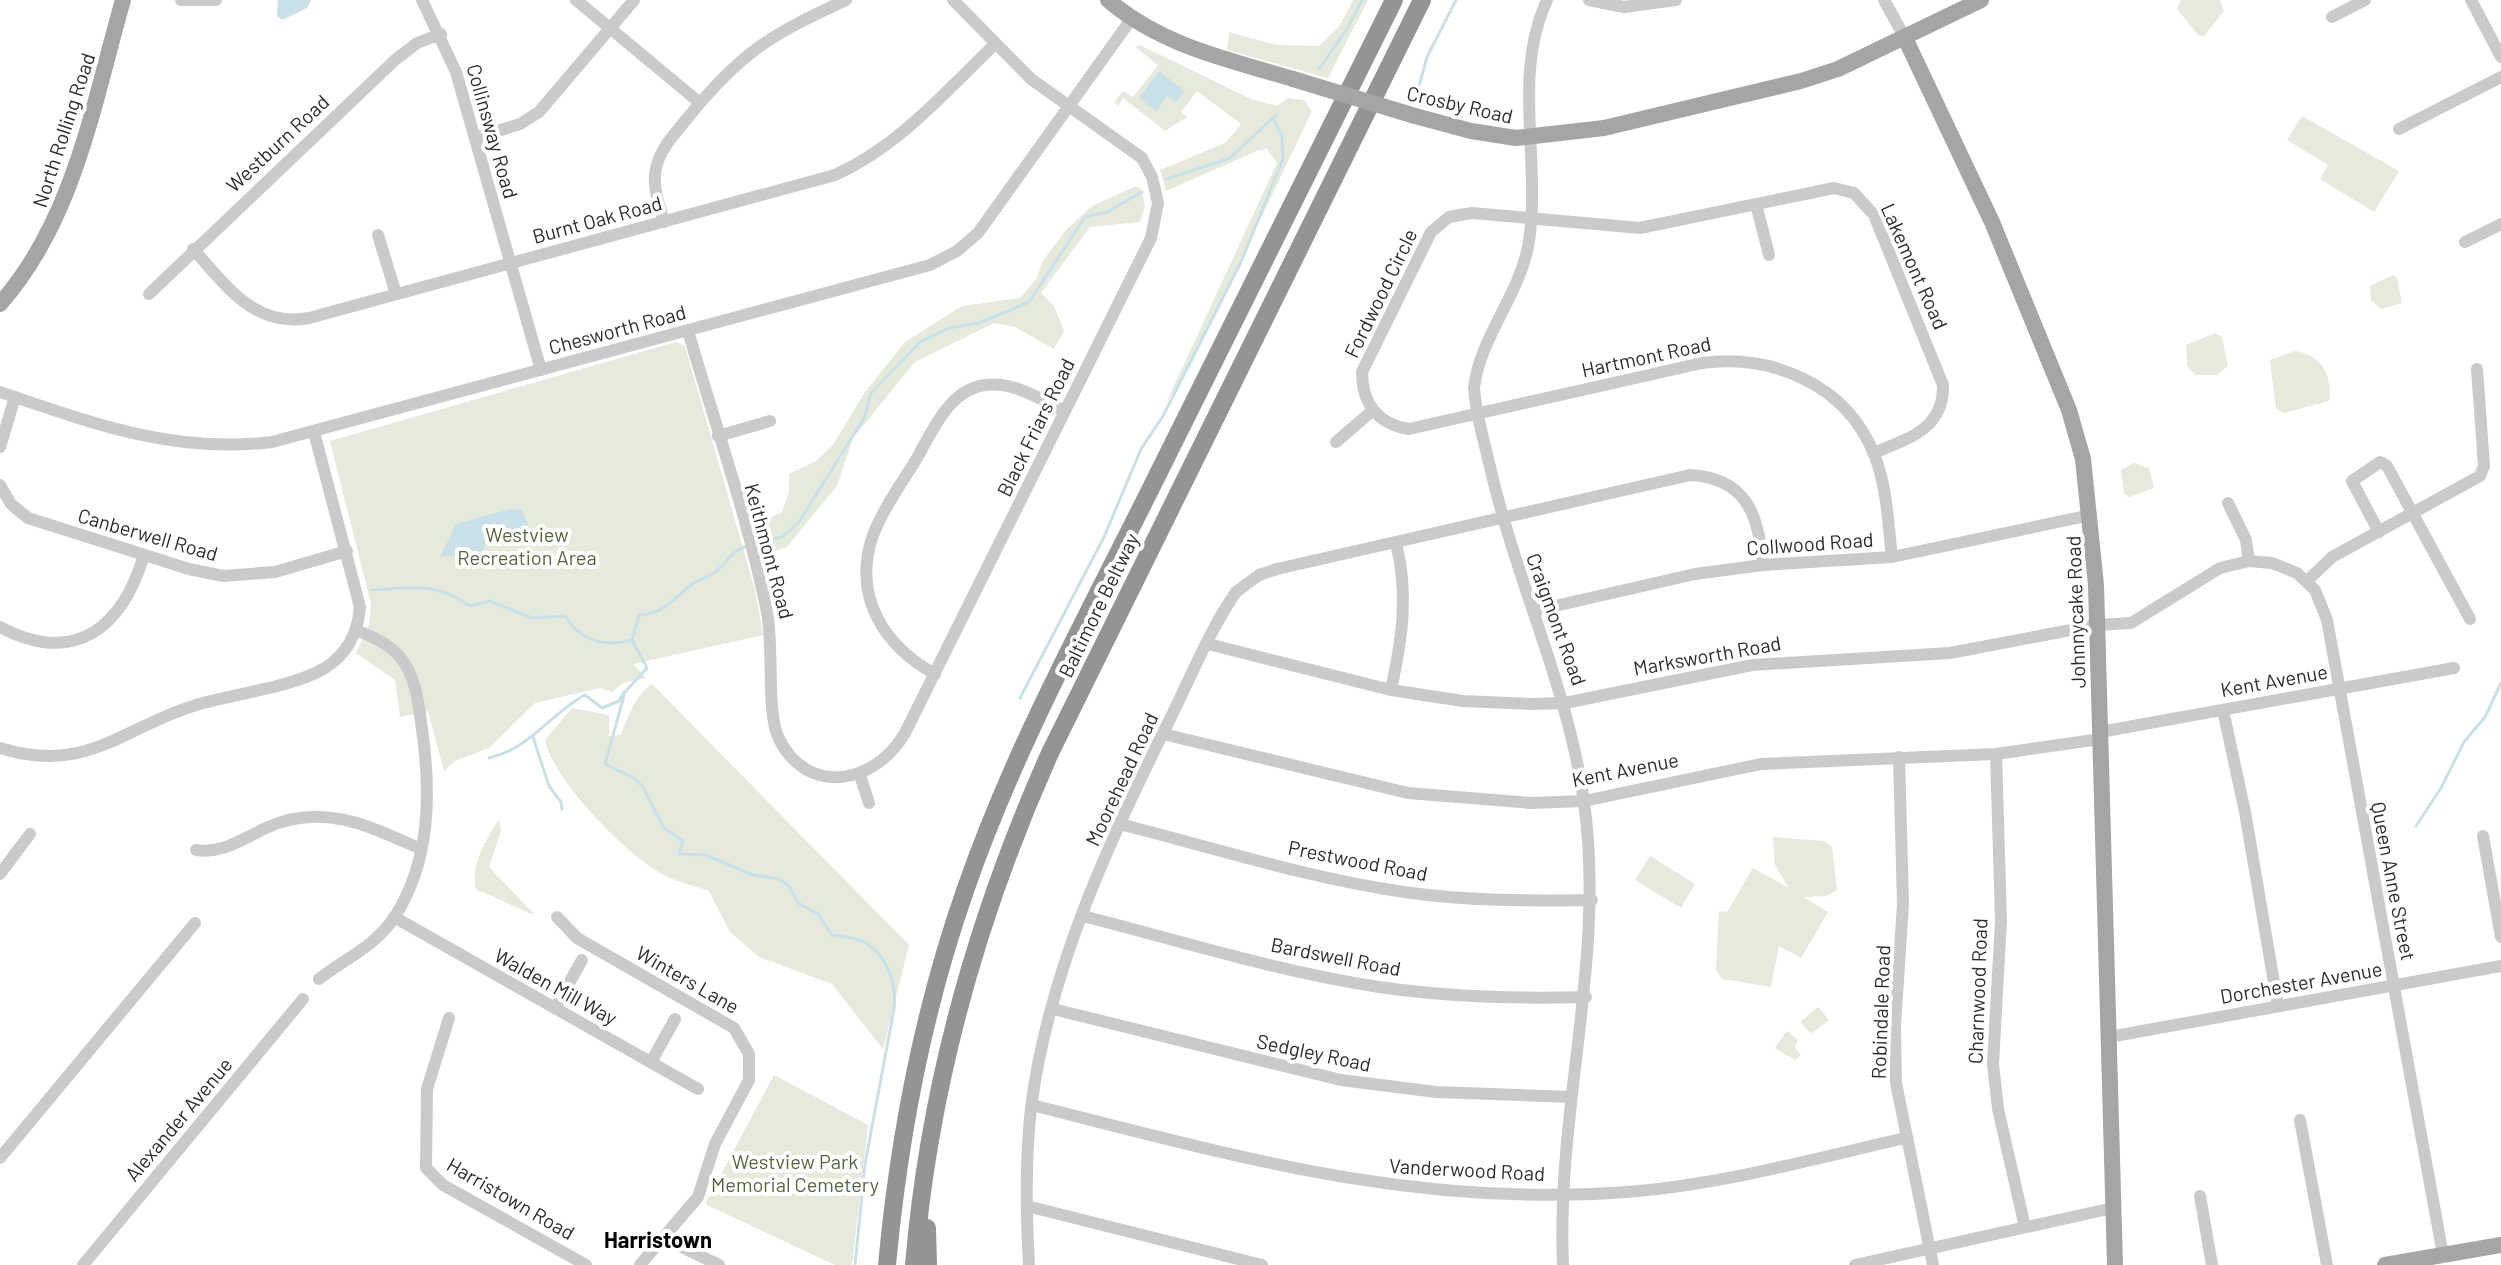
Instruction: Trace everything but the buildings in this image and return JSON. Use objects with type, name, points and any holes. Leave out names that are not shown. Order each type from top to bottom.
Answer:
[{"type":"highway","name":"Baltimore Beltway","points":[[885,1265],[900,1146],[928,1013],[988,828],[1060,671],[1394,0]]},
{"type":"highway","name":"Baltimore Beltway","points":[[914,1265],[927,1160],[943,1068],[975,948],[1034,791],[1422,0]]},
{"type":"highway","points":[[927,1160],[928,1265]]},
{"type":"main road","name":"North Rolling Road","points":[[0,304],[29,267],[60,210],[123,0]]},
{"type":"main road","name":"Crosby Road","points":[[1108,0],[1158,35],[1208,55],[1471,131],[1531,137],[1604,128],[1801,81],[1838,69],[1981,0]]},
{"type":"main road","name":"Johnnycake Road","points":[[1905,38],[1976,183],[2069,410],[2083,459],[2091,515],[2097,625],[2115,1265]]},
{"type":"main road","points":[[2385,1265],[2501,1245]]},
{"type":"street","points":[[181,0],[216,0]]},
{"type":"street","name":"Collinsway Road","points":[[422,0],[441,34],[475,138],[541,370]]},
{"type":"street","points":[[576,0],[700,103]]},
{"type":"street","points":[[475,138],[520,124],[539,112],[634,0]]},
{"type":"street","points":[[664,222],[655,190],[658,158],[700,103],[733,66],[760,43],[846,0]]},
{"type":"street","name":"Black Friars Road","points":[[860,775],[892,755],[935,674],[1151,238],[1158,213],[1156,190],[1142,158],[1067,108],[994,45],[953,0]]},
{"type":"street","name":"Craigmont Road","points":[[1547,0],[1530,55],[1532,221],[1519,282],[1478,368],[1474,388],[1502,517],[1565,703],[1584,801],[1592,900],[1586,997],[1571,1097],[1563,1194],[1563,1265]]},
{"type":"street","points":[[1589,0],[1624,7],[1676,0]]},
{"type":"street","name":"Johnnycake Road","points":[[1884,0],[1905,38]]},
{"type":"street","points":[[2332,17],[2365,0]]},
{"type":"street","points":[[2471,0],[2501,57]]},
{"type":"street","name":"Chesworth Road","points":[[0,392],[185,445],[253,445],[314,432],[944,259],[978,233],[1132,18]]},
{"type":"street","name":"Westburn Road","points":[[149,294],[395,60],[417,43],[441,34]]},
{"type":"street","name":"Burnt Oak Road","points":[[193,249],[239,299],[272,319],[309,318],[816,181],[852,167],[903,133],[994,45]]},
{"type":"street","points":[[2399,129],[2501,77]]},
{"type":"street","name":"Lakemont Road","points":[[1532,221],[1649,228],[1834,188],[1854,193],[1874,215],[1939,373],[1943,396],[1936,416],[1925,430],[1873,453]]},
{"type":"street","points":[[1756,204],[1769,255]]},
{"type":"street","name":"Fordwood Circle","points":[[1372,411],[1362,383],[1366,360],[1431,232],[1449,217],[1460,214],[1532,221]]},
{"type":"street","points":[[2465,242],[2501,224]]},
{"type":"street","points":[[378,235],[396,294]]},
{"type":"street","name":"Keithmont Road","points":[[688,331],[768,614],[774,668],[773,717],[780,740],[795,759],[820,774],[860,775]]},
{"type":"street","name":"Hartmont Road","points":[[1478,414],[1702,363],[1741,359],[1784,369],[1819,388],[1843,407],[1873,453],[1883,486],[1892,557]]},
{"type":"street","points":[[2228,503],[2246,540],[2249,561],[2281,565],[2307,581],[2332,557],[2475,480],[2483,472],[2477,369]]},
{"type":"street","points":[[935,674],[902,653],[880,627],[873,611],[867,567],[878,525],[941,416],[959,396],[984,385],[997,385],[1025,392],[1065,411]]},
{"type":"street","points":[[0,447],[15,397]]},
{"type":"street","points":[[1336,442],[1372,411],[1388,423],[1409,429],[1478,414]]},
{"type":"street","points":[[718,436],[770,421]]},
{"type":"street","points":[[0,748],[35,756],[99,749],[193,706],[311,674],[337,659],[356,630],[360,607],[314,432]]},
{"type":"street","points":[[2379,532],[2352,481],[2376,463],[2387,466],[2470,619]]},
{"type":"street","name":"Moorehead Road","points":[[1029,1265],[1027,1206],[1032,1105],[1053,1009],[1083,916],[1120,824],[1236,592],[1259,575],[1676,476],[1701,476],[1724,483],[1750,506],[1759,527],[1763,565]]},
{"type":"street","name":"Canberwell Road","points":[[0,485],[11,504],[28,518],[205,573],[242,576],[275,572],[347,551]]},
{"type":"street","name":"Collwood Road","points":[[1533,611],[1663,580],[1763,565],[1892,557],[2091,515]]},
{"type":"street","points":[[1391,690],[1405,613],[1404,582],[1396,543]]},
{"type":"street","points":[[0,627],[22,638],[48,644],[87,636],[107,624],[124,604],[144,555]]},
{"type":"street","name":"Marksworth Road","points":[[1208,644],[1391,690],[1463,701],[1565,703],[1731,667],[1974,650],[2097,625],[2131,623],[2220,568],[2249,561]]},
{"type":"street","name":"Queen Anne Street","points":[[2307,581],[2327,620],[2443,1255]]},
{"type":"street","points":[[319,979],[367,947],[394,917],[409,886],[421,849],[429,792],[415,691],[407,666],[394,650],[356,630]]},
{"type":"street","name":"Kent Avenue","points":[[1163,734],[1408,793],[1489,802],[1584,801],[1733,768],[1996,754],[2454,668]]},
{"type":"street","points":[[2223,710],[2245,812],[2278,1006]]},
{"type":"street","name":"Charnwood Road","points":[[1996,754],[2001,920],[1993,1064],[1998,1109],[2025,1227]]},
{"type":"street","name":"Robindale Road","points":[[1899,757],[1903,904],[1895,1051],[1905,1138],[1933,1265]]},
{"type":"street","points":[[860,775],[869,803]]},
{"type":"street","points":[[196,850],[228,848],[281,822],[317,815],[360,822],[421,849]]},
{"type":"street","name":"Prestwood Road","points":[[1120,824],[1333,878],[1403,891],[1470,899],[1592,900]]},
{"type":"street","points":[[0,874],[30,834]]},
{"type":"street","points":[[2483,836],[2501,937]]},
{"type":"street","name":"Bardswell Road","points":[[1083,916],[1296,970],[1377,986],[1472,997],[1586,997]]},
{"type":"street","name":"Walden Mill Way","points":[[394,917],[698,1089]]},
{"type":"street","name":"Winters Lane","points":[[557,917],[577,938],[734,1028],[749,1054],[749,1080],[715,1144],[702,1188],[665,1239],[640,1265]]},
{"type":"street","points":[[0,1158],[195,923]]},
{"type":"street","points":[[555,1008],[582,960]]},
{"type":"street","name":"Dorchester Avenue","points":[[2109,1037],[2501,966]]},
{"type":"street","name":"Alexander Avenue","points":[[83,1265],[303,999]]},
{"type":"street","name":"Sedgley Road","points":[[1053,1009],[1341,1080],[1436,1092],[1571,1097]]},
{"type":"street","name":"Harristown Road","points":[[449,1018],[427,1089],[426,1168],[443,1185],[586,1265]]},
{"type":"street","points":[[651,1062],[675,1019]]},
{"type":"street","name":"Vanderwood Road","points":[[1032,1105],[1257,1162],[1351,1181],[1469,1193],[1563,1194],[1694,1184],[1905,1138]]},
{"type":"street","points":[[2300,1120],[2327,1265]]},
{"type":"street","points":[[2200,1196],[2212,1265]]},
{"type":"street","points":[[1027,1206],[1262,1265]]},
{"type":"street","points":[[1855,1265],[2113,1208]]},
{"type":"street","points":[[665,1239],[719,1265]]},
{"type":"street","points":[[1197,1265],[1201,1251]]},
{"type":"green space","points":[[1353,0],[1368,0],[1328,78],[1227,50],[1229,32],[1277,45],[1319,46],[1340,25]]},
{"type":"green space","points":[[2181,0],[2220,0],[2224,11],[2204,36],[2199,36],[2177,9]]},
{"type":"green space","points":[[1140,45],[1251,99],[1277,106],[1288,98],[1304,100],[1312,111],[1191,365],[1166,403],[1277,163],[1267,149],[1257,151],[1166,191],[1160,170],[1225,143],[1241,124],[1197,91],[1181,112],[1187,117],[1165,131],[1123,98],[1118,106],[1114,102],[1123,91],[1133,97],[1158,65],[1135,47]]},
{"type":"green space","points":[[2302,116],[2399,171],[2374,212],[2320,179],[2328,165],[2287,140]]},
{"type":"green space","points":[[1136,186],[1141,189],[1145,206],[1140,222],[1090,227],[1041,293],[1054,306],[1064,331],[1054,349],[1015,327],[994,323],[915,362],[853,438],[837,486],[787,547],[762,555],[754,525],[782,512],[789,492],[789,474],[816,461],[833,445],[865,392],[905,342],[962,306],[1020,298],[1037,278],[1042,262],[1066,230],[1092,206]]},
{"type":"green space","points":[[2393,275],[2397,278],[2402,303],[2381,309],[2371,300],[2370,286]]},
{"type":"green space","points":[[2215,333],[2222,337],[2228,366],[2217,375],[2195,375],[2187,365],[2186,345]]},
{"type":"green space","name":"Westview Recreation Area","points":[[676,342],[685,346],[755,590],[763,635],[633,664],[646,678],[623,683],[612,692],[600,688],[535,703],[489,748],[455,761],[444,771],[428,711],[400,717],[395,680],[356,653],[369,625],[371,604],[330,441]]},
{"type":"green space","points":[[2295,351],[2312,357],[2323,368],[2329,383],[2329,401],[2284,413],[2276,409],[2270,360]]},
{"type":"green space","points":[[2134,463],[2149,468],[2154,488],[2129,497],[2124,494],[2121,470]]},
{"type":"green space","points":[[652,684],[909,945],[883,1049],[832,984],[759,957],[730,932],[709,891],[668,877],[634,854],[595,817],[562,776],[545,740],[572,708],[609,715],[609,736],[621,735],[636,701]]},
{"type":"green space","points":[[499,819],[501,831],[489,867],[535,915],[476,890],[477,862]]},
{"type":"green space","points":[[1773,837],[1824,841],[1832,847],[1837,890],[1826,896],[1803,897],[1828,912],[1801,958],[1779,946],[1771,987],[1722,979],[1716,970],[1719,911],[1727,912],[1753,868],[1789,888],[1775,865]]},
{"type":"green space","points":[[1650,856],[1695,884],[1681,908],[1635,880]]},
{"type":"green space","points":[[1818,1007],[1829,1020],[1811,1034],[1800,1022]]},
{"type":"green space","points":[[1787,1031],[1798,1040],[1795,1048],[1801,1055],[1795,1060],[1775,1048]]},
{"type":"green space","name":"Westview Park Memorial Cemetery","points":[[774,1075],[868,1125],[852,1265],[835,1265],[705,1204]]},
{"type":"water","points":[[278,0],[311,0],[307,8],[282,20],[277,16]]},
{"type":"water","points":[[1159,71],[1185,91],[1176,102],[1166,96],[1157,112],[1139,98]]},
{"type":"water","points":[[510,509],[522,510],[534,538],[493,538],[479,553],[440,557],[456,524]]},
{"type":"waterway","points":[[1319,69],[1347,29],[1362,0]]},
{"type":"waterway","points":[[1416,97],[1427,57],[1456,0]]},
{"type":"waterway","points":[[1167,179],[1230,158],[1276,115]]},
{"type":"waterway","points":[[1020,698],[1104,537],[1141,449],[1163,416],[1241,262],[1283,159],[1282,136],[1273,118]]},
{"type":"waterway","points":[[755,544],[782,537],[799,522],[864,418],[871,393],[920,342],[949,328],[979,323],[1029,302],[1085,217],[1107,212],[1142,192]]},
{"type":"waterway","points":[[748,546],[737,550],[714,573],[692,584],[662,609],[639,615],[632,640],[647,668],[625,692],[605,764],[634,778],[643,787],[664,828],[683,841],[679,854],[706,855],[753,875],[779,879],[789,886],[798,903],[818,914],[832,935],[853,938],[872,947],[889,971],[894,990],[894,1009],[865,1164],[855,1265]]},
{"type":"waterway","points":[[372,590],[434,589],[470,606],[490,601],[532,618],[565,616],[578,632],[594,640],[612,643],[632,640]]},
{"type":"waterway","points":[[2416,826],[2441,788],[2464,742],[2485,717],[2501,683]]},
{"type":"waterway","points":[[489,758],[517,747],[585,695],[602,708],[619,701],[624,692]]},
{"type":"waterway","points":[[533,737],[549,786],[561,802],[562,809]]},
{"type":"district","name":"Harristown","points":[[658,1239]]}]
